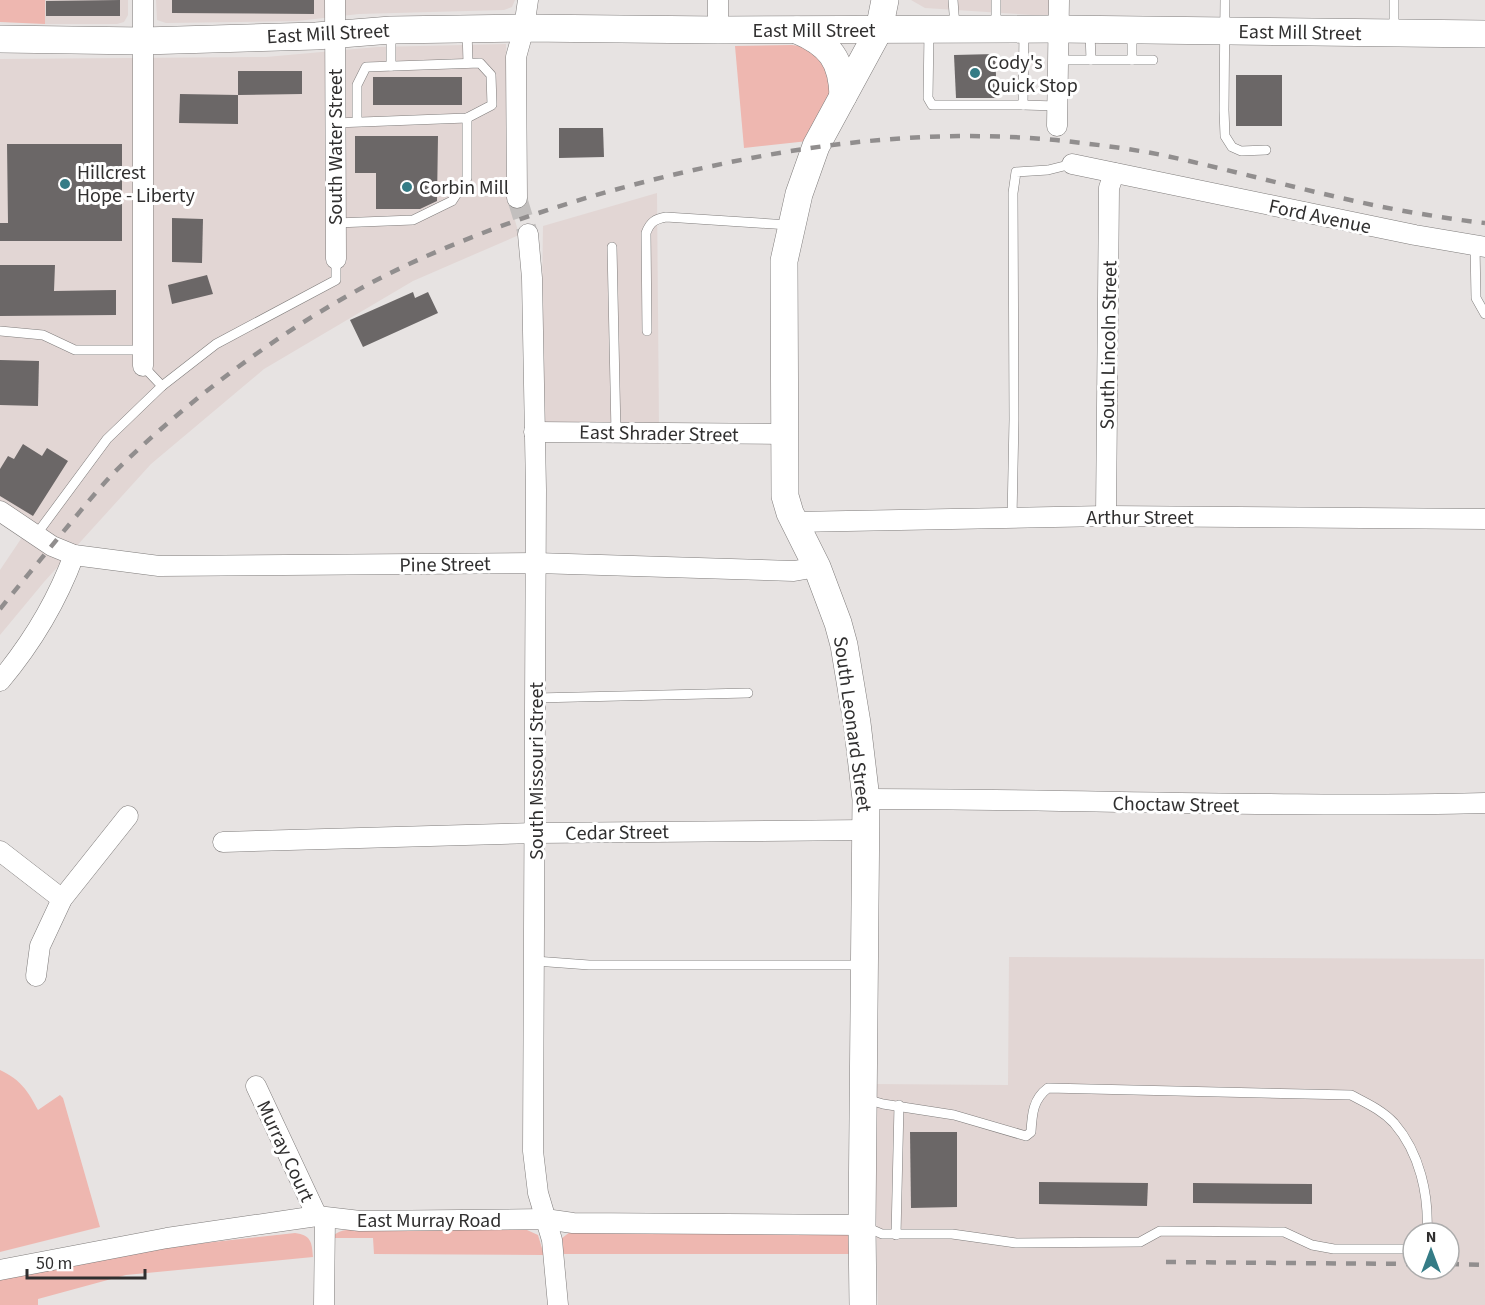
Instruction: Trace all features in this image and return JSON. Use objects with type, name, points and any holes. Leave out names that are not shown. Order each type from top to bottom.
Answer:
[{"type":"main road","name":"South Leonard Street","points":[[863,1305],[866,799],[857,723],[844,645],[817,567],[785,496],[784,261],[799,194],[816,146],[879,30],[885,0]]},
{"type":"main road","name":"East Mill Street","points":[[0,39],[143,40],[391,30],[524,28],[1059,29],[1485,34]]},
{"type":"main road","points":[[796,30],[816,38],[832,54],[841,74],[843,96]]},
{"type":"street","points":[[143,0],[143,358]]},
{"type":"street","name":"South Water Street","points":[[335,0],[336,259]]},
{"type":"street","points":[[517,198],[516,57],[524,28],[528,0]]},
{"type":"street","points":[[718,0],[718,30]]},
{"type":"street","points":[[1057,126],[1059,0]]},
{"type":"street","name":"Ford Avenue","points":[[1072,164],[1480,247]]},
{"type":"street","name":"South Lincoln Street","points":[[1106,516],[1109,188],[1113,173]]},
{"type":"street","name":"South Missouri Street","points":[[528,234],[531,246],[532,278],[536,563],[533,1151],[538,1193],[552,1240],[558,1305]]},
{"type":"street","name":"East Shrader Street","points":[[534,432],[785,434]]},
{"type":"street","name":"Pine Street","points":[[0,511],[52,546],[74,555],[159,566],[536,563],[794,571],[817,567]]},
{"type":"street","name":"Arthur Street","points":[[795,522],[1106,516],[1485,519]]},
{"type":"street","points":[[0,681],[29,643],[53,603],[74,555]]},
{"type":"street","name":"Choctaw Street","points":[[866,799],[1230,805],[1485,802]]},
{"type":"street","points":[[36,976],[40,946],[62,899],[128,816]]},
{"type":"street","name":"Cedar Street","points":[[223,842],[536,833],[867,830]]},
{"type":"street","points":[[0,851],[62,899]]},
{"type":"street","name":"Murray Court","points":[[256,1086],[321,1217]]},
{"type":"street","points":[[321,1217],[324,1305]]},
{"type":"street","name":"East Murray Road","points":[[0,1270],[167,1238],[321,1217],[360,1221],[545,1219],[573,1223],[862,1225]]},
{"type":"lane","points":[[953,0],[942,30],[928,98],[932,105],[1057,106]]},
{"type":"lane","points":[[996,0],[996,29]]},
{"type":"lane","points":[[1225,0],[1223,69],[1225,136],[1232,147],[1241,151],[1266,150]]},
{"type":"lane","points":[[1394,0],[1394,33]]},
{"type":"lane","points":[[467,29],[468,63]]},
{"type":"lane","points":[[1023,29],[1025,49],[1023,105]]},
{"type":"lane","points":[[391,30],[391,66]]},
{"type":"lane","points":[[1090,30],[1091,60]]},
{"type":"lane","points":[[1132,30],[1132,60]]},
{"type":"lane","points":[[1057,60],[1153,60]]},
{"type":"lane","points":[[335,123],[467,118],[492,105],[491,75],[480,63],[366,66],[357,85],[357,122]]},
{"type":"lane","points":[[336,223],[413,220],[452,201],[467,178],[467,118]]},
{"type":"lane","points":[[1012,518],[1013,193],[1016,172],[1048,170],[1072,164]]},
{"type":"lane","points":[[647,331],[646,233],[656,219],[666,217],[792,225]]},
{"type":"lane","points":[[612,247],[616,433]]},
{"type":"lane","points":[[1480,247],[1476,298],[1485,314]]},
{"type":"lane","points":[[36,535],[107,439],[162,386],[216,344],[336,280],[336,259]]},
{"type":"lane","points":[[0,331],[43,335],[75,350],[143,358],[162,386]]},
{"type":"lane","points":[[536,698],[748,693]]},
{"type":"lane","points":[[535,961],[589,965],[866,965]]},
{"type":"lane","points":[[864,1098],[883,1104],[954,1115],[1026,1136],[1031,1132],[1033,1109],[1039,1094],[1048,1088],[1351,1095],[1373,1106],[1394,1124],[1413,1153],[1424,1181],[1426,1221]]},
{"type":"lane","points":[[896,1235],[899,1105]]},
{"type":"lane","points":[[862,1225],[882,1234],[952,1234],[1016,1243],[1140,1242],[1161,1231],[1284,1232],[1312,1245],[1334,1249],[1401,1249]]},
{"type":"shaded area","points":[[0,0],[45,0],[45,24],[0,22]]},
{"type":"shaded area","points":[[45,0],[128,0],[128,15],[124,22],[117,24],[45,24]]},
{"type":"shaded area","points":[[156,0],[515,0],[512,7],[504,10],[359,14],[297,21],[166,23],[157,20]]},
{"type":"shaded area","points":[[911,0],[1053,0],[1051,14],[1048,16],[925,8]]},
{"type":"shaded area","points":[[506,44],[510,202],[519,235],[413,281],[264,369],[151,464],[44,582],[0,635],[0,570],[33,521],[0,502],[0,59],[266,57],[377,47]]},
{"type":"shaded area","points":[[792,45],[813,48],[827,60],[832,96],[808,141],[744,148],[735,46]]},
{"type":"shaded area","points":[[657,193],[659,427],[540,423],[543,226]]},
{"type":"shaded area","points":[[1009,957],[1484,959],[1485,1305],[878,1305],[873,1084],[1008,1085]]},
{"type":"shaded area","points":[[0,1070],[14,1078],[23,1087],[38,1110],[60,1095],[63,1098],[100,1227],[0,1252]]},
{"type":"shaded area","points":[[346,1230],[527,1230],[538,1235],[544,1255],[374,1254],[373,1238],[335,1238],[329,1245],[335,1234]]},
{"type":"shaded area","points":[[571,1231],[846,1233],[851,1238],[852,1254],[564,1254],[563,1269],[561,1239]]},
{"type":"shaded area","points":[[295,1233],[304,1235],[310,1240],[313,1257],[126,1275],[38,1299],[38,1305],[0,1305],[0,1280],[14,1276],[151,1249]]},
{"type":"building","points":[[120,0],[120,16],[46,16],[46,1]]},
{"type":"building","points":[[172,0],[314,0],[314,14],[172,13]]},
{"type":"building","points":[[995,54],[997,98],[956,98],[954,55]]},
{"type":"building","points":[[238,71],[302,71],[302,94],[238,95]]},
{"type":"building","points":[[1236,75],[1282,75],[1282,126],[1236,126]]},
{"type":"building","points":[[373,77],[462,77],[462,105],[373,105]]},
{"type":"building","points":[[180,94],[238,95],[238,124],[179,123]]},
{"type":"building","points":[[559,128],[603,128],[604,157],[559,158]]},
{"type":"building","name":"Corbin Mill","points":[[355,136],[438,136],[437,201],[420,209],[376,209],[376,173],[355,173]]},
{"type":"building","name":"Hillcrest Hope - Liberty","points":[[7,144],[122,144],[122,241],[0,241],[0,223],[8,223]]},
{"type":"building","points":[[172,218],[203,219],[202,263],[172,262]]},
{"type":"building","points":[[0,265],[55,265],[54,291],[116,290],[116,315],[0,316]]},
{"type":"building","points":[[207,275],[213,294],[172,304],[168,285]]},
{"type":"building","points":[[413,292],[415,298],[428,292],[438,313],[363,347],[350,320]]},
{"type":"building","points":[[0,360],[39,361],[38,406],[0,405]]},
{"type":"building","points":[[23,444],[42,456],[47,448],[68,461],[33,516],[0,496],[0,469],[8,456],[14,459]]},
{"type":"building","points":[[910,1132],[957,1132],[957,1207],[911,1208]]},
{"type":"building","points":[[1039,1182],[1148,1183],[1147,1206],[1039,1204]]},
{"type":"building","points":[[1193,1183],[1312,1184],[1312,1204],[1193,1203]]},
{"type":"tunnel","points":[[517,198],[528,234]]},
{"type":"railway","points":[[0,609],[120,467],[198,398],[274,342],[353,292],[436,252],[534,214],[635,184],[747,159],[834,145],[923,137],[1011,137],[1109,146],[1149,153],[1394,209],[1485,223]]},
{"type":"railway","points":[[1166,1262],[1401,1264]]},
{"type":"railway","points":[[1461,1264],[1485,1265]]},
{"type":"place","name":"Cody's Quick Stop","points":[[975,73]]},
{"type":"place","name":"Hillcrest Hope - Liberty","points":[[65,184]]},
{"type":"place","name":"Corbin Mill","points":[[407,187]]}]
